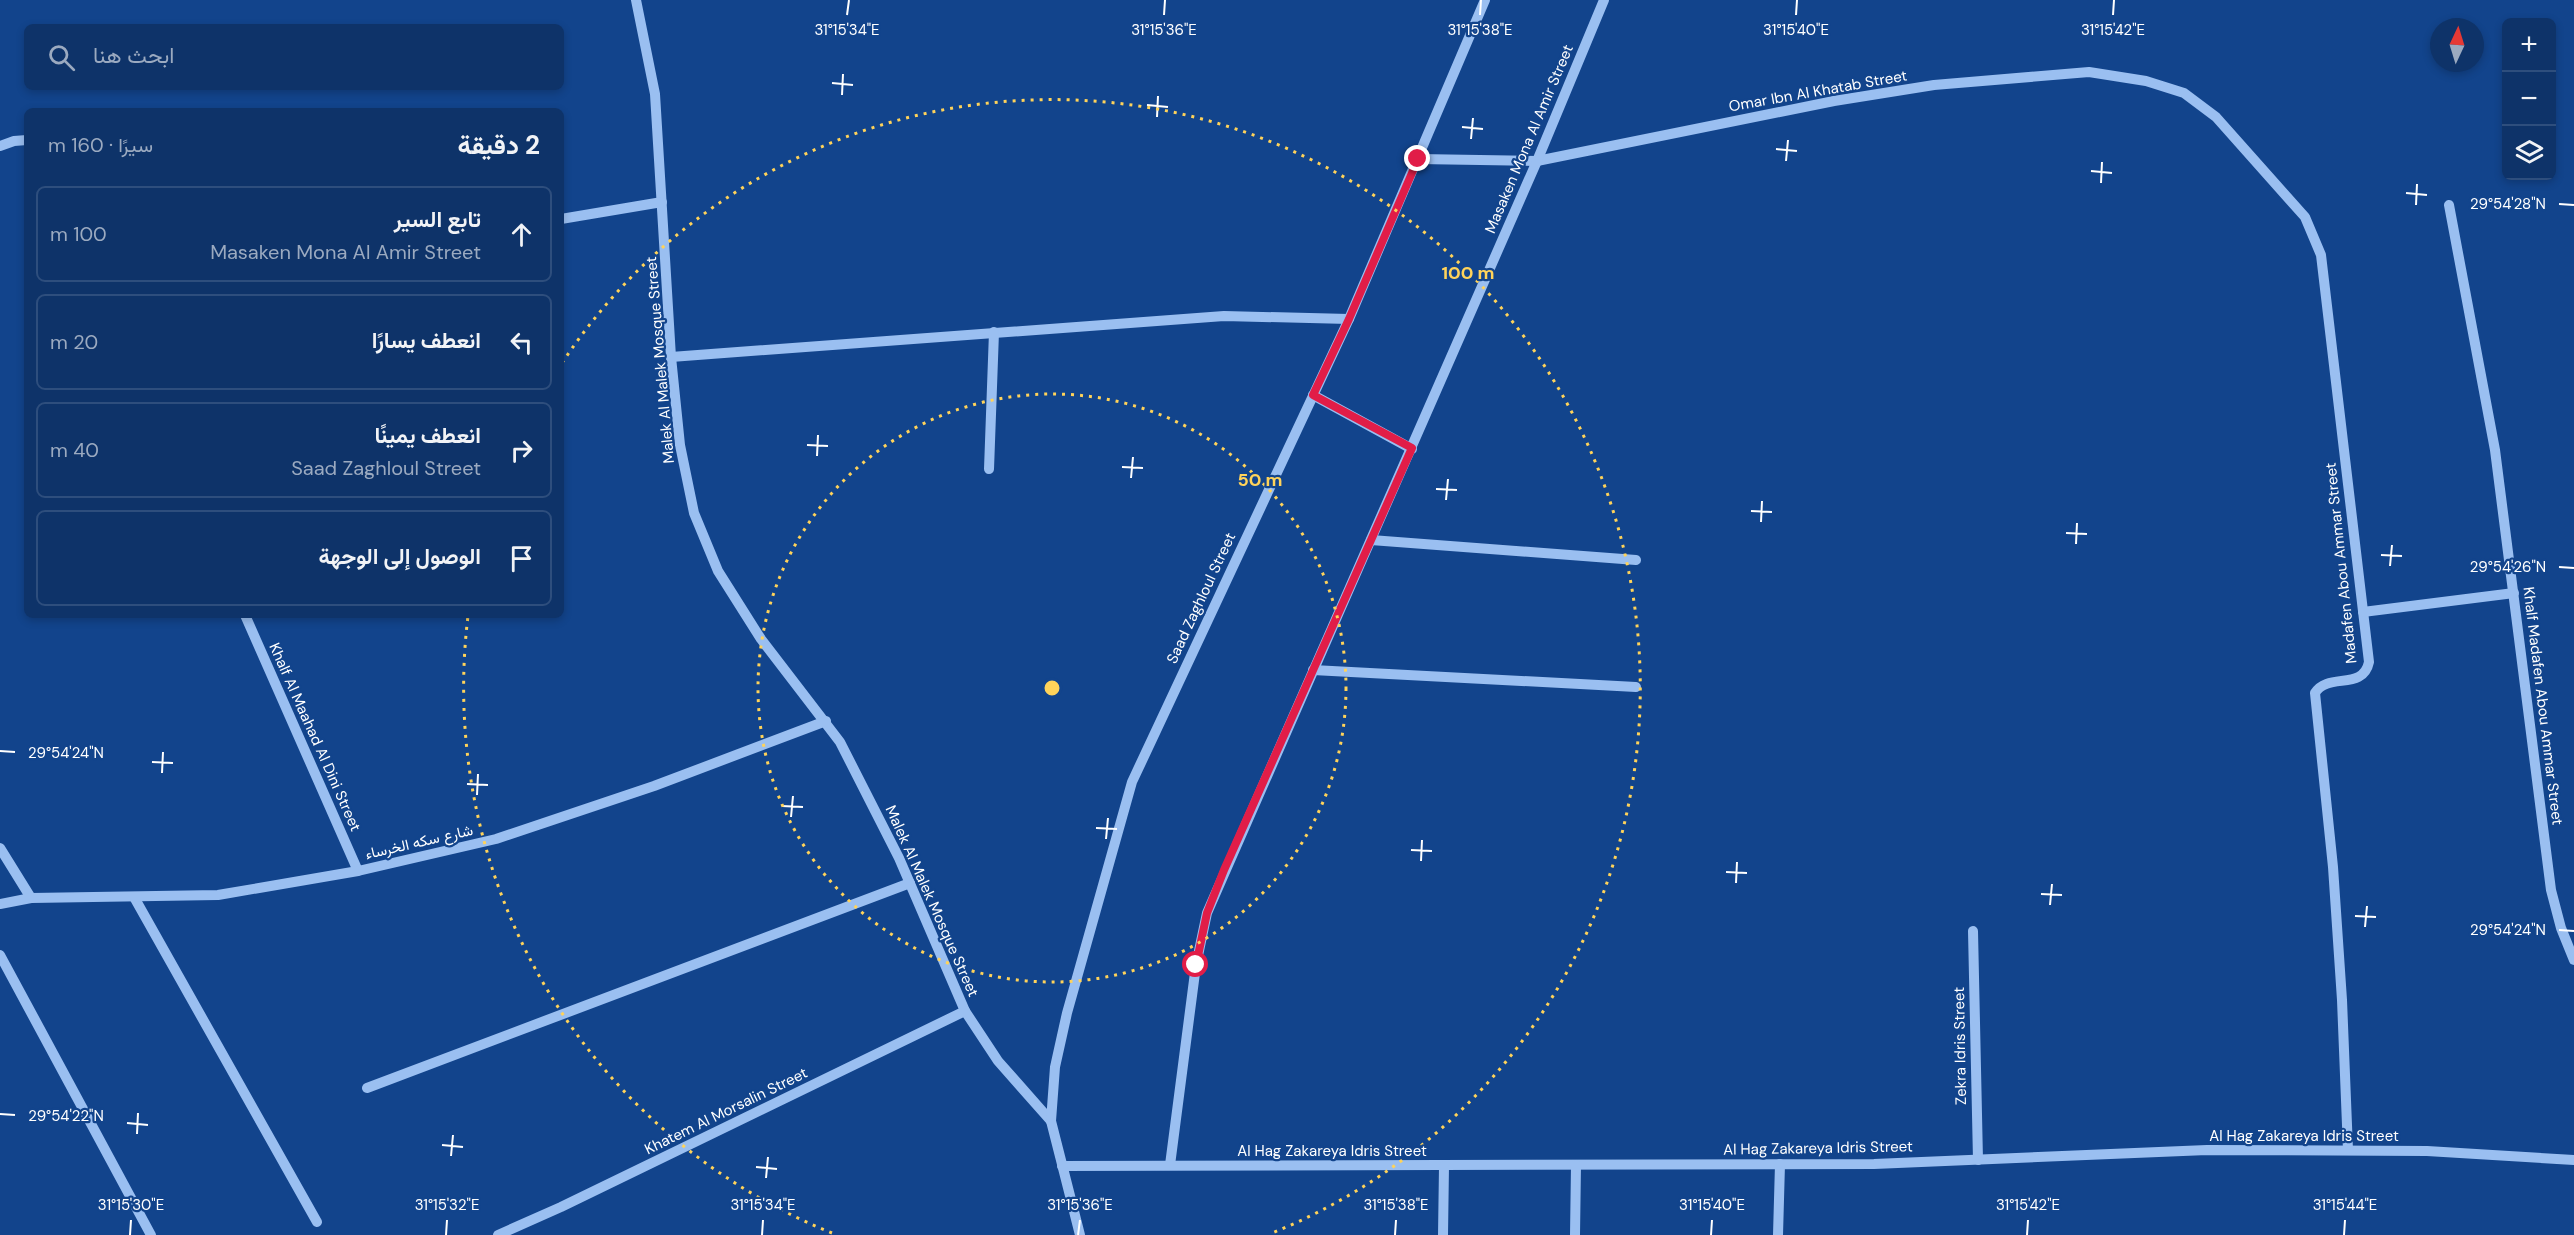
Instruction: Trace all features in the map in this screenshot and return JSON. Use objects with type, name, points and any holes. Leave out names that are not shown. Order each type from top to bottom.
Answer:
[{"type":"street","name":"Malek Al Malek Mosque Street","points":[[636,0],[655,94],[671,357],[680,445],[694,513],[718,571],[761,639],[840,742],[899,858],[966,1011],[998,1061],[1051,1121]]},
{"type":"street","name":"Saad Zaghloul Street","points":[[1080,1235],[1051,1121],[1055,1067],[1067,1013],[1132,783],[1349,319],[1485,0]]},
{"type":"street","name":"Masaken Mona Al Amir Street","points":[[1170,1166],[1196,965],[1207,913],[1537,161],[1604,0]]},
{"type":"street","name":"Omar Ibn Al Khatab Street","points":[[1418,159],[1537,161],[1868,96],[1968,82],[2089,72],[2146,81],[2184,93],[2216,117]]},
{"type":"street","name":"Madafen Abou Ammar Street","points":[[2216,117],[2305,217],[2321,255],[2369,662],[2368,670],[2357,679],[2319,686],[2315,693],[2333,867],[2342,1000],[2348,1150]]},
{"type":"street","points":[[0,146],[24,140]]},
{"type":"street","points":[[564,218],[662,202]]},
{"type":"street","name":"Khalf Madafen Abou Ammar Street","points":[[2449,206],[2495,450],[2552,890],[2561,928],[2574,960]]},
{"type":"street","points":[[671,357],[1224,316],[1349,319]]},
{"type":"street","points":[[989,469],[994,332]]},
{"type":"street","points":[[1313,395],[1412,448]]},
{"type":"street","points":[[1371,540],[1636,560]]},
{"type":"street","points":[[2363,612],[2514,593]]},
{"type":"street","name":"Khalf Al Maahad Al Dini Street","points":[[246,618],[358,872]]},
{"type":"street","points":[[1313,670],[1636,687]]},
{"type":"street","name":"شارع سكه الخرساء","points":[[0,904],[31,898],[218,895],[358,872],[496,839],[654,786],[826,721]]},
{"type":"street","points":[[0,848],[31,898]]},
{"type":"street","points":[[367,1088],[910,883]]},
{"type":"street","points":[[134,897],[317,1222]]},
{"type":"street","name":"Zekra Idris Street","points":[[1973,932],[1977,1160]]},
{"type":"street","points":[[0,955],[151,1235]]},
{"type":"street","name":"Khatem Al Morsalin Street","points":[[498,1235],[614,1182],[966,1011]]},
{"type":"street","name":"Al Hag Zakareya Idris Street","points":[[1062,1166],[1874,1164],[2207,1150],[2427,1151],[2574,1160]]},
{"type":"street","points":[[1778,1235],[1780,1164]]},
{"type":"street","points":[[1575,1235],[1576,1165]]},
{"type":"street","points":[[1443,1235],[1444,1166]]},
{"type":"route","points":[[1196,965],[1207,913],[1224,870],[1412,448],[1313,395],[1349,319],[1418,159]]}]
